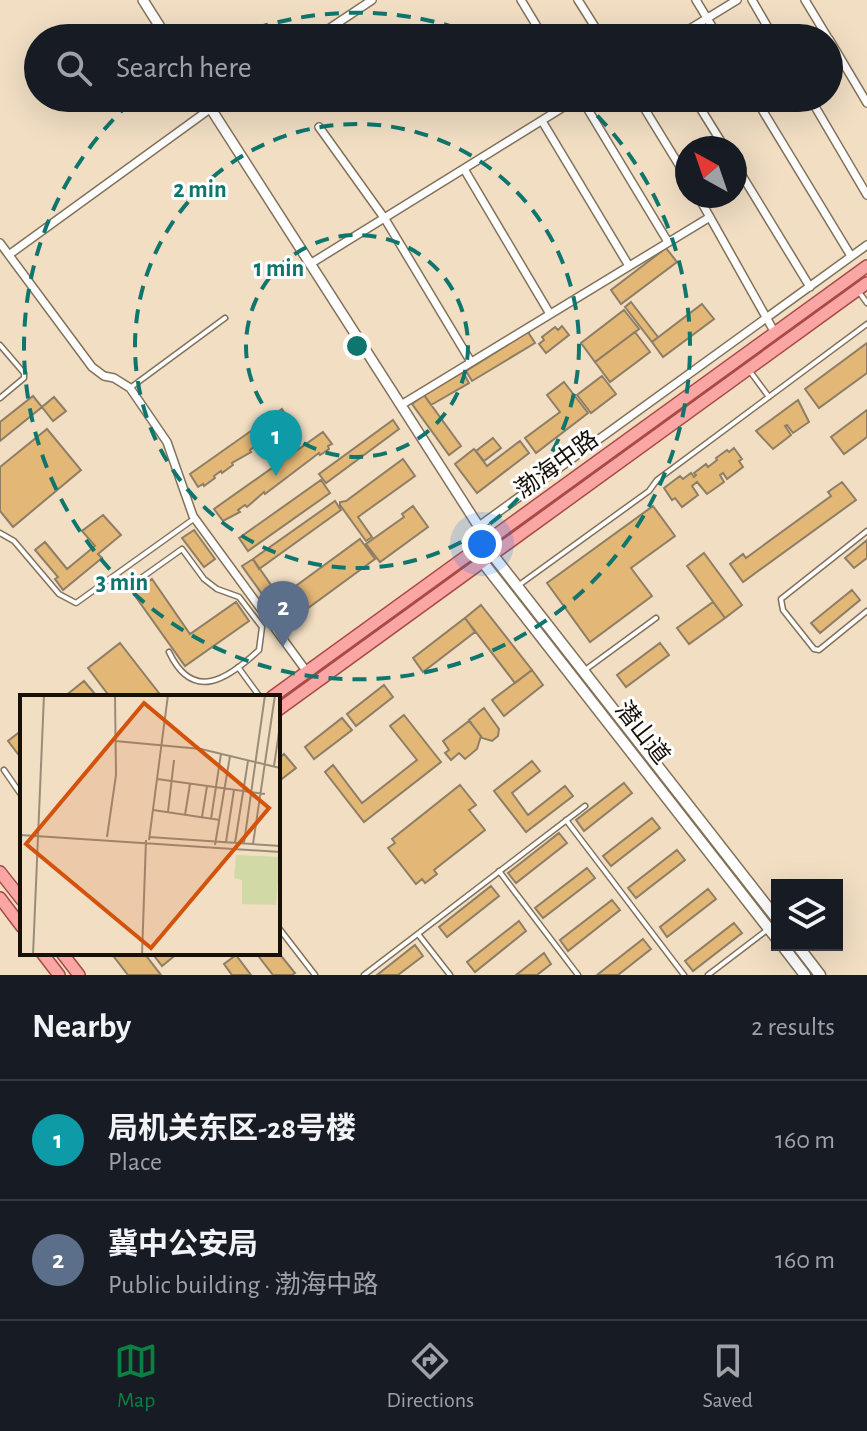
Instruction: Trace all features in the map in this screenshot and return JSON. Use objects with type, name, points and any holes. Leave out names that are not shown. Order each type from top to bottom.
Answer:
[{"type":"main road","name":"渤海中路","points":[[275,695],[867,266]]},
{"type":"main road","name":"渤海中路","points":[[280,709],[862,286]]},
{"type":"main road","name":"潜山道","points":[[482,546],[488,559],[771,932]]},
{"type":"main road","name":"潜山道","points":[[488,559],[517,586],[771,911]]},
{"type":"main road","points":[[0,872],[20,894]]},
{"type":"main road","points":[[5,915],[0,900],[20,894]]},
{"type":"main road","points":[[5,915],[20,894]]},
{"type":"main road","points":[[787,951],[805,975]]},
{"type":"main road","points":[[802,951],[820,975]]},
{"type":"main road","points":[[44,955],[59,975]]},
{"type":"main road","points":[[64,955],[79,975]]},
{"type":"street","points":[[143,0],[158,24]]},
{"type":"street","points":[[336,24],[372,0]]},
{"type":"street","points":[[521,0],[536,24]]},
{"type":"street","points":[[578,0],[593,24]]},
{"type":"street","points":[[696,0],[711,24]]},
{"type":"street","points":[[697,24],[737,0]]},
{"type":"street","points":[[752,0],[766,24]]},
{"type":"street","points":[[805,0],[820,24]]},
{"type":"street","points":[[843,63],[867,103]]},
{"type":"street","points":[[10,254],[205,112]]},
{"type":"street","points":[[213,112],[479,526],[482,546]]},
{"type":"street","points":[[310,264],[557,112]]},
{"type":"street","points":[[589,112],[668,242]]},
{"type":"street","points":[[647,112],[675,158]]},
{"type":"street","points":[[703,112],[718,136]]},
{"type":"street","points":[[764,112],[851,256]]},
{"type":"street","points":[[818,112],[867,195]]},
{"type":"street","points":[[542,121],[629,266]]},
{"type":"street","points":[[319,127],[385,219],[471,362]]},
{"type":"street","points":[[464,169],[550,314]]},
{"type":"street","points":[[747,184],[810,287]]},
{"type":"street","points":[[705,208],[775,333]]},
{"type":"street","points":[[401,405],[710,217]]},
{"type":"street","points":[[0,243],[92,367],[130,388],[167,442],[195,518],[307,672]]},
{"type":"street","points":[[479,526],[867,245]]},
{"type":"lane","points":[[862,286],[867,303]]},
{"type":"lane","points":[[130,388],[225,318]]},
{"type":"lane","points":[[517,586],[649,491],[657,480],[867,324]]},
{"type":"lane","points":[[0,345],[24,373],[24,378],[0,398]]},
{"type":"lane","points":[[749,369],[769,397]]},
{"type":"lane","points":[[0,533],[14,541],[59,594],[76,603],[195,518]]},
{"type":"lane","points":[[867,531],[781,599],[783,610],[814,649],[819,650],[867,611]]},
{"type":"lane","points":[[137,581],[182,549],[204,579],[217,589],[239,597],[262,627],[259,650],[221,680],[200,683],[179,670],[169,652]]},
{"type":"lane","points":[[583,671],[656,618]]},
{"type":"lane","points":[[238,667],[259,695]]},
{"type":"lane","points":[[4,770],[20,793]]},
{"type":"lane","points":[[364,975],[585,806]]},
{"type":"lane","points":[[566,820],[684,975]]},
{"type":"lane","points":[[499,871],[578,975]]},
{"type":"lane","points":[[708,975],[769,929]]},
{"type":"lane","points":[[280,930],[315,975]]},
{"type":"lane","points":[[418,934],[450,975]]},
{"type":"building","points":[[666,248],[677,262],[621,304],[611,290]]},
{"type":"building","points":[[631,302],[658,337],[652,342],[625,307]]},
{"type":"building","points":[[702,304],[714,319],[663,357],[652,342]]},
{"type":"building","points":[[624,310],[639,329],[595,362],[581,343]]},
{"type":"building","points":[[562,326],[569,335],[546,353],[539,344],[544,340],[542,337],[555,327],[558,330]]},
{"type":"building","points":[[528,332],[535,343],[472,381],[466,371]]},
{"type":"building","points":[[635,332],[650,352],[610,382],[595,362]]},
{"type":"building","points":[[867,343],[867,373],[819,408],[805,389]]},
{"type":"building","points":[[463,372],[469,383],[431,405],[424,395]]},
{"type":"building","points":[[602,376],[616,394],[591,413],[577,395]]},
{"type":"building","points":[[564,382],[588,413],[536,453],[525,438],[560,412],[547,395]]},
{"type":"building","points":[[424,395],[461,446],[449,455],[412,404]]},
{"type":"building","points":[[33,396],[42,407],[0,441],[0,422]]},
{"type":"building","points":[[54,397],[66,411],[53,421],[42,407]]},
{"type":"building","points":[[798,400],[809,422],[793,433],[785,426],[791,435],[773,449],[756,431]]},
{"type":"building","points":[[282,409],[290,422],[286,424],[288,426],[260,446],[258,444],[204,486],[198,487],[190,474]]},
{"type":"building","points":[[867,410],[867,437],[844,454],[831,437]]},
{"type":"building","points":[[393,420],[399,429],[326,483],[319,474]]},
{"type":"building","points":[[47,429],[81,470],[13,527],[0,511],[0,467]]},
{"type":"building","points":[[323,432],[332,444],[328,446],[329,449],[223,521],[214,509]]},
{"type":"building","points":[[493,438],[501,448],[484,461],[476,451]]},
{"type":"building","points":[[520,441],[529,453],[477,493],[455,464],[474,449],[487,466]]},
{"type":"building","points":[[734,448],[742,459],[739,461],[743,467],[727,479],[723,473],[720,475],[724,482],[707,494],[697,482],[692,486],[698,495],[682,507],[675,498],[672,500],[664,488],[680,476],[683,479],[691,473],[694,477],[694,473],[706,464],[708,467],[716,458]]},
{"type":"building","points":[[403,459],[415,476],[358,517],[372,537],[366,541],[340,502],[346,501]]},
{"type":"building","points":[[321,480],[330,493],[248,551],[239,538]]},
{"type":"building","points":[[842,482],[856,500],[743,582],[730,564],[743,554],[746,558],[831,496],[828,492]]},
{"type":"building","points":[[335,501],[341,510],[259,569],[253,559]]},
{"type":"building","points":[[413,506],[428,527],[380,562],[366,544],[404,517],[402,514]]},
{"type":"building","points":[[653,506],[675,536],[631,568],[652,596],[590,642],[547,583]]},
{"type":"building","points":[[103,515],[121,535],[98,554],[102,558],[63,590],[55,579],[58,577],[35,550],[45,542],[67,569],[95,546],[82,531]]},
{"type":"building","points":[[194,530],[215,559],[204,567],[182,538]]},
{"type":"building","points":[[360,539],[375,559],[304,611],[289,591]]},
{"type":"building","points":[[867,540],[867,558],[854,568],[845,558]]},
{"type":"building","points":[[704,553],[742,605],[725,618],[687,566]]},
{"type":"building","points":[[253,559],[292,615],[282,622],[242,566]]},
{"type":"building","points":[[152,579],[190,634],[236,602],[249,621],[185,666],[133,593]]},
{"type":"building","points":[[852,590],[860,600],[820,633],[811,623]]},
{"type":"building","points":[[713,602],[725,618],[689,644],[677,628]]},
{"type":"building","points":[[481,605],[532,670],[515,683],[465,618]]},
{"type":"building","points":[[465,618],[475,632],[423,672],[413,658]]},
{"type":"building","points":[[120,643],[160,695],[108,695],[88,668]]},
{"type":"building","points":[[660,643],[669,655],[626,687],[617,675]]},
{"type":"building","points":[[532,670],[543,685],[504,716],[492,700]]},
{"type":"building","points":[[84,681],[95,694],[94,695],[66,695]]},
{"type":"building","points":[[384,685],[393,697],[356,726],[347,714]]},
{"type":"building","points":[[484,708],[499,729],[498,736],[492,741],[482,738],[469,720]]},
{"type":"building","points":[[404,715],[441,762],[364,822],[325,772],[333,765],[362,803],[417,760],[390,726]]},
{"type":"building","points":[[342,718],[352,730],[314,759],[305,747]]},
{"type":"building","points":[[469,721],[481,736],[477,749],[465,759],[459,753],[451,760],[445,753],[449,750],[443,741]]},
{"type":"building","points":[[20,732],[20,753],[18,754],[8,741]]},
{"type":"building","points":[[284,754],[296,768],[280,780],[280,757]]},
{"type":"building","points":[[532,761],[540,771],[512,793],[528,815],[565,786],[573,796],[526,832],[494,791]]},
{"type":"building","points":[[624,783],[632,793],[584,831],[576,820]]},
{"type":"building","points":[[460,785],[476,805],[469,810],[485,830],[434,870],[437,874],[425,883],[422,879],[416,884],[388,848],[395,843],[392,839]]},
{"type":"building","points":[[652,818],[660,828],[611,866],[603,856]]},
{"type":"building","points":[[559,833],[567,843],[516,883],[508,873]]},
{"type":"building","points":[[677,850],[685,860],[636,898],[628,888]]},
{"type":"building","points":[[587,868],[595,878],[543,918],[535,908]]},
{"type":"building","points":[[491,886],[499,896],[447,937],[439,927]]},
{"type":"building","points":[[708,889],[716,899],[667,937],[660,927]]},
{"type":"building","points":[[612,900],[620,910],[568,951],[560,940]]},
{"type":"building","points":[[519,921],[526,931],[475,972],[467,962]]},
{"type":"building","points":[[734,923],[742,933],[693,971],[685,961]]},
{"type":"building","points":[[643,939],[651,949],[618,975],[597,975]]},
{"type":"building","points":[[415,945],[423,956],[398,975],[377,975]]},
{"type":"building","points":[[544,953],[551,964],[537,975],[516,975]]},
{"type":"building","points":[[280,954],[295,973],[273,975],[258,955]]},
{"type":"building","points":[[113,955],[146,955],[161,975],[128,975]]},
{"type":"building","points":[[154,955],[176,955],[162,966]]},
{"type":"building","points":[[236,955],[251,975],[232,975],[224,964]]},
{"type":"place","name":"局机关东区-28号楼","points":[[276,476]]},
{"type":"place","name":"冀中公安局","points":[[283,647]]}]
